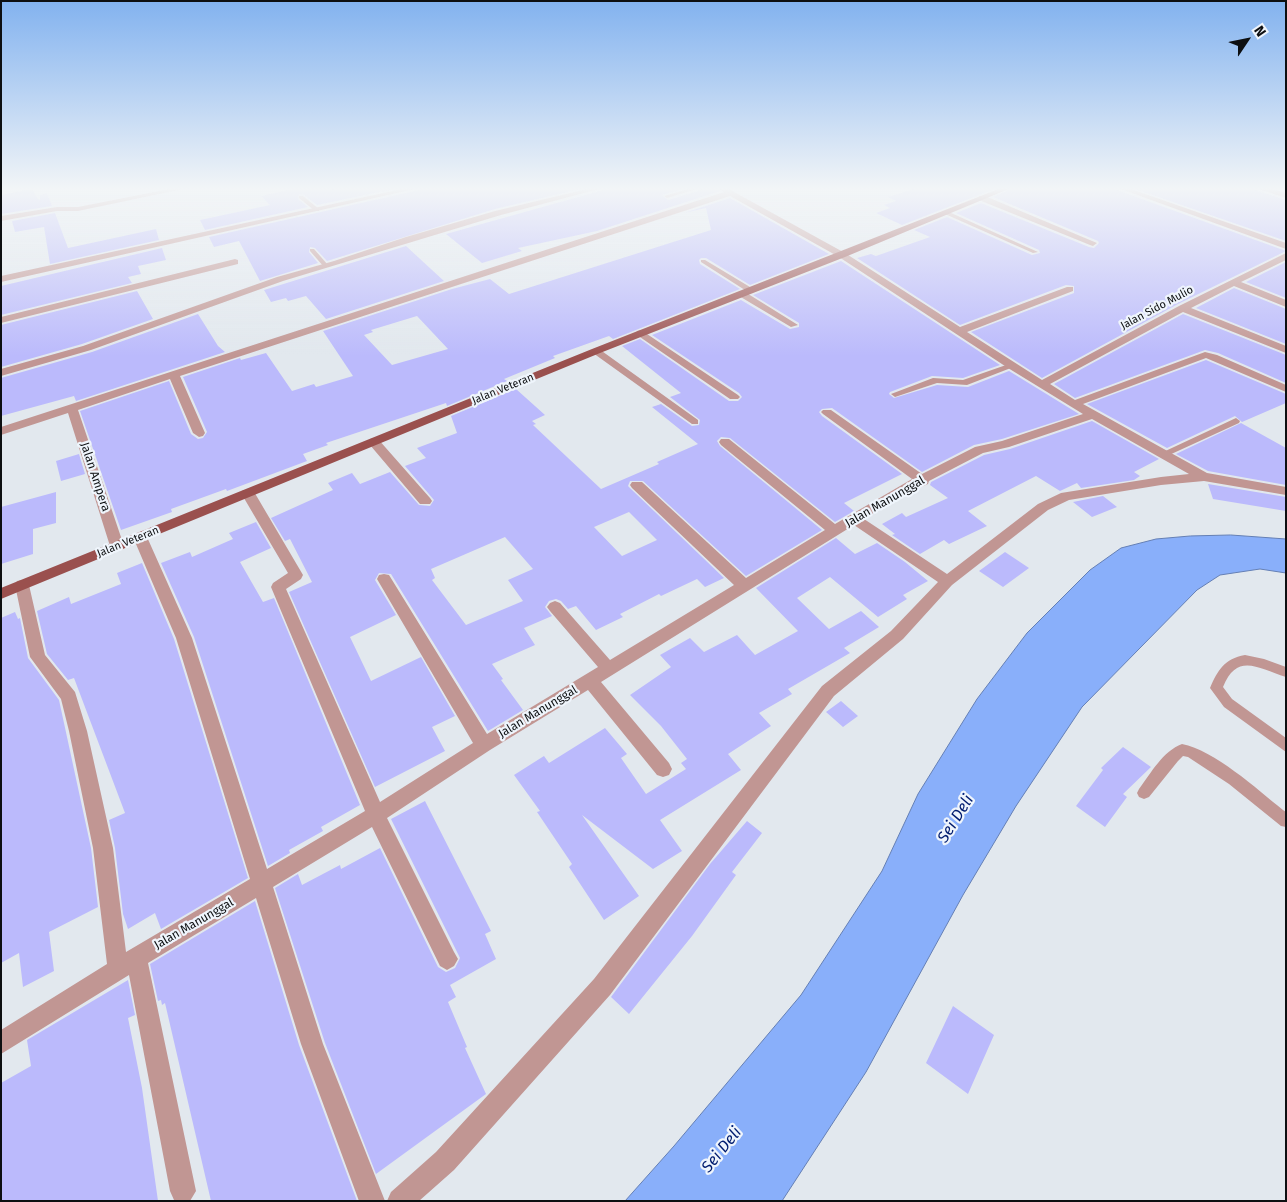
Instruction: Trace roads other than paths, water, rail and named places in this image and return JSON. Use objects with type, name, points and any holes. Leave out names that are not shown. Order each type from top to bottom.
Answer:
[{"type":"main road","name":"Jalan Veteran","points":[[1,594],[596,351],[869,244]]},
{"type":"street","points":[[1,279],[161,244]]},
{"type":"street","points":[[1,373],[87,348],[280,279],[397,244]]},
{"type":"street","points":[[1,431],[565,244]]},
{"type":"street","points":[[823,244],[1074,404],[1204,477]]},
{"type":"street","name":"Jalan Sido Mulio","points":[[1042,384],[1183,308],[1286,256]]},
{"type":"street","points":[[1,320],[235,262]]},
{"type":"street","points":[[1271,264],[1286,270]]},
{"type":"street","points":[[1234,283],[1286,304]]},
{"type":"street","points":[[958,331],[1070,290]]},
{"type":"street","points":[[1183,308],[1286,350]]},
{"type":"street","points":[[641,333],[734,397]]},
{"type":"street","points":[[1273,344],[1286,337]]},
{"type":"street","points":[[1074,404],[1206,355],[1286,389]]},
{"type":"street","points":[[174,375],[199,433]]},
{"type":"street","name":"Jalan Ampera","points":[[72,408],[117,546]]},
{"type":"street","points":[[827,412],[923,481]]},
{"type":"street","name":"Jalan Manunggal","points":[[1,1043],[127,964],[376,815],[484,745],[894,494],[923,481],[955,461],[979,450],[1005,444],[1092,414]]},
{"type":"street","points":[[374,442],[424,501]]},
{"type":"street","points":[[725,442],[836,531]]},
{"type":"street","points":[[400,1201],[445,1161],[602,987],[828,691],[897,635],[947,581],[1043,508],[1066,496],[1161,481],[1204,477],[1286,491]]},
{"type":"street","points":[[637,485],[745,586]]},
{"type":"street","points":[[248,493],[296,575],[278,587],[376,815],[447,959]]},
{"type":"street","points":[[855,519],[947,581]]},
{"type":"street","points":[[140,536],[184,638],[312,1044],[372,1201]]},
{"type":"street","points":[[384,579],[484,745]]},
{"type":"street","points":[[22,585],[38,657],[69,697],[78,731],[127,964],[183,1191]]},
{"type":"street","points":[[555,607],[609,670]]},
{"type":"street","points":[[590,681],[663,769]]},
{"type":"lane","points":[[1018,244],[1035,252]]},
{"type":"lane","points":[[312,250],[326,266]]},
{"type":"lane","points":[[703,261],[794,325]]},
{"type":"lane","points":[[596,351],[695,422]]},
{"type":"lane","points":[[895,394],[936,380],[964,382],[1012,366]]},
{"type":"lane","points":[[1164,454],[1236,420]]},
{"type":"lane","points":[[1286,672],[1251,660],[1237,659],[1218,679],[1216,688],[1228,704],[1286,746]]},
{"type":"lane","points":[[1144,793],[1171,759],[1180,750],[1186,749],[1211,763],[1286,821]]},
{"type":"water","name":"Sei Deli","points":[[1231,535],[1286,539],[1286,573],[1260,569],[1220,575],[1197,590],[1082,707],[1016,806],[963,895],[866,1072],[782,1201],[625,1201],[674,1146],[801,995],[882,871],[918,794],[977,699],[1027,633],[1090,570],[1121,548],[1156,539]]}]
